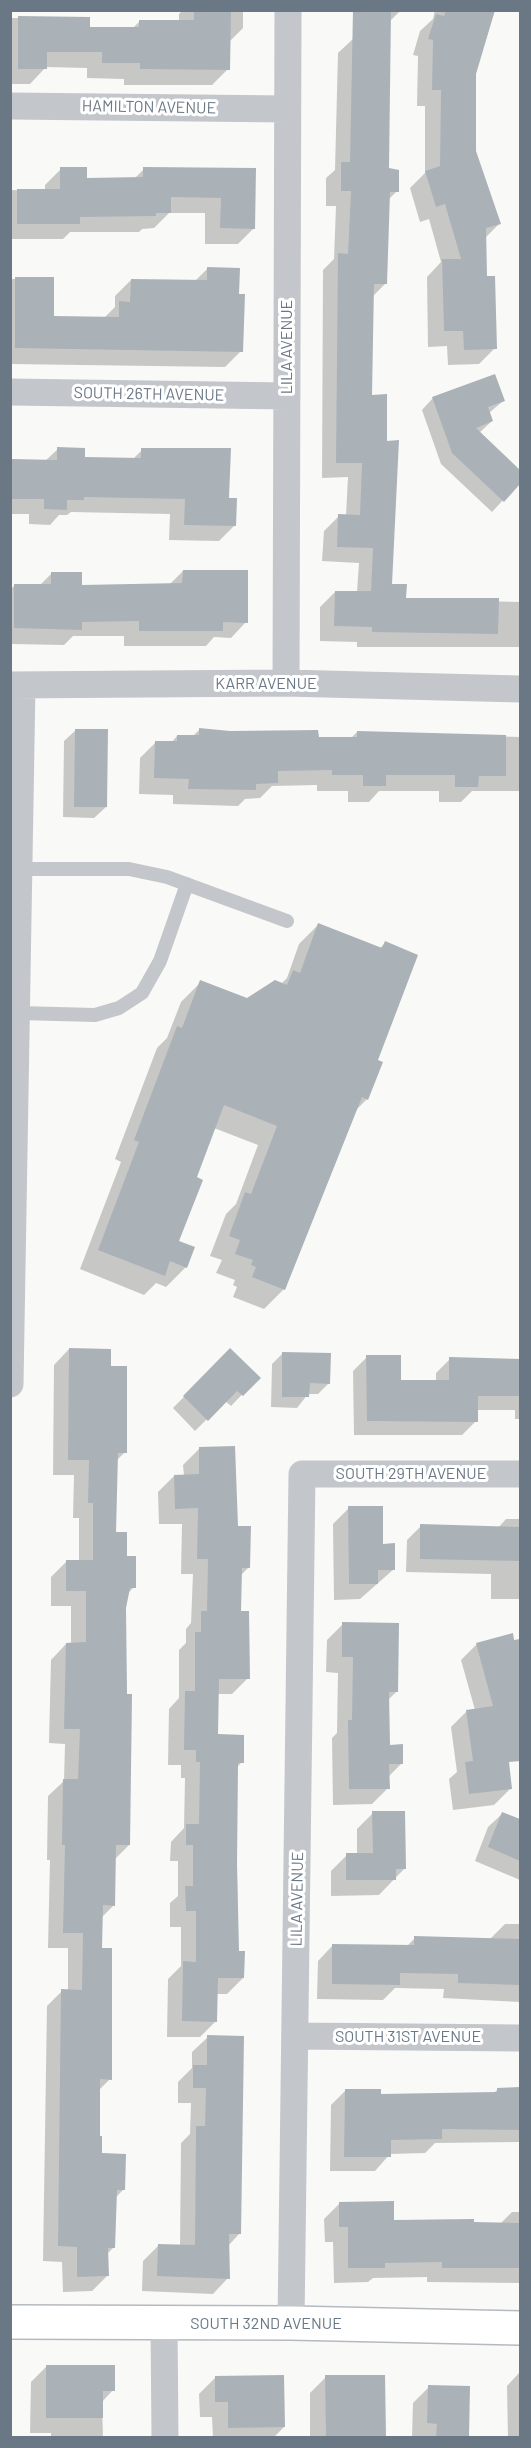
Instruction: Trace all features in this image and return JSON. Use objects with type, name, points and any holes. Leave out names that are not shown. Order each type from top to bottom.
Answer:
[{"type":"street","name":"LILA AVENUE","points":[[286,683],[288,10]]},
{"type":"street","name":"HAMILTON AVENUE","points":[[10,106],[287,109]]},
{"type":"street","name":"SOUTH 26TH AVENUE","points":[[10,392],[287,396]]},
{"type":"street","name":"KARR AVENUE","points":[[16,685],[286,683],[520,689]]},
{"type":"street","points":[[10,1384],[14,1013],[20,869],[16,685]]},
{"type":"street","name":"LILA AVENUE","points":[[291,2323],[302,1474]]},
{"type":"street","name":"SOUTH 29TH AVENUE","points":[[302,1474],[520,1474]]},
{"type":"street","name":"SOUTH 31ST AVENUE","points":[[295,2036],[520,2038]]},
{"type":"street","name":"SOUTH 32ND AVENUE","points":[[10,2322],[291,2323],[520,2328]]},
{"type":"street","points":[[165,2324],[165,2438]]},
{"type":"lane","points":[[20,869],[129,868],[187,884],[287,921]]},
{"type":"lane","points":[[14,1013],[95,1015],[119,1008],[142,993],[160,961],[187,884]]},
{"type":"building","points":[[194,10],[231,10],[230,70],[140,69],[140,63],[102,63],[102,52],[47,52],[47,69],[18,69],[18,16],[90,17],[90,27],[139,27],[139,20],[194,20]]},
{"type":"building","points":[[353,10],[391,10],[389,168],[399,170],[399,192],[390,192],[387,284],[374,284],[372,395],[387,394],[387,441],[399,440],[392,584],[407,584],[406,598],[499,598],[498,634],[372,632],[372,627],[334,626],[335,591],[371,591],[373,548],[337,547],[338,514],[360,515],[362,463],[336,463],[338,253],[348,254],[351,191],[341,191],[341,162],[350,162]]},
{"type":"building","points":[[446,10],[495,10],[476,74],[476,151],[501,224],[486,228],[487,276],[495,276],[497,349],[464,350],[463,331],[444,331],[442,259],[461,259],[445,204],[436,207],[425,171],[440,166],[441,90],[432,90],[433,40],[428,39],[436,14],[444,16]]},
{"type":"building","points":[[60,167],[87,167],[87,178],[143,177],[143,167],[256,168],[255,229],[220,228],[221,198],[171,197],[171,213],[156,213],[156,216],[80,217],[80,224],[17,224],[17,189],[60,189]]},
{"type":"building","points":[[207,267],[240,268],[239,294],[245,294],[243,352],[15,348],[15,277],[54,277],[54,316],[119,317],[119,301],[130,302],[131,279],[207,280]]},
{"type":"building","points":[[495,374],[505,401],[488,407],[493,421],[476,428],[520,470],[520,484],[504,502],[452,453],[432,397]]},
{"type":"building","points":[[57,447],[85,448],[85,457],[141,458],[141,448],[231,448],[229,498],[237,498],[236,526],[184,525],[185,499],[84,497],[84,500],[67,500],[67,510],[44,509],[44,499],[11,499],[12,459],[57,460]]},
{"type":"building","points":[[183,570],[248,570],[248,623],[223,622],[223,631],[139,631],[139,621],[82,622],[82,630],[14,628],[14,584],[51,584],[51,572],[82,572],[82,585],[182,583]]},
{"type":"building","points":[[199,728],[230,731],[318,730],[319,737],[357,737],[357,731],[506,735],[506,776],[479,776],[478,787],[455,787],[455,775],[386,775],[386,786],[363,786],[363,775],[332,775],[332,770],[278,771],[278,783],[256,784],[256,790],[188,789],[189,779],[154,778],[155,741],[177,741],[177,735],[199,735]]},
{"type":"building","points":[[75,729],[108,729],[107,807],[74,807]]},
{"type":"building","points":[[318,923],[382,948],[385,941],[418,955],[378,1060],[383,1062],[368,1100],[362,1097],[285,1290],[252,1277],[256,1267],[251,1265],[253,1260],[235,1254],[240,1240],[229,1236],[245,1192],[251,1194],[277,1126],[224,1105],[197,1177],[203,1180],[179,1241],[195,1247],[187,1268],[170,1261],[165,1276],[98,1250],[139,1142],[134,1140],[177,1026],[182,1028],[200,980],[247,998],[275,980],[287,985],[293,970],[300,973]]},
{"type":"building","points":[[69,1348],[111,1349],[111,1366],[127,1366],[127,1453],[118,1453],[116,1532],[127,1532],[127,1556],[136,1556],[136,1588],[130,1588],[126,1608],[127,1694],[132,1694],[130,1845],[116,1845],[115,1906],[103,1905],[102,1948],[112,1948],[112,2080],[100,2079],[100,2136],[102,2136],[102,2153],[126,2154],[125,2190],[117,2190],[115,2248],[108,2248],[109,2276],[77,2277],[77,2247],[58,2246],[61,1989],[82,1990],[83,1933],[63,1933],[65,1845],[62,1845],[63,1779],[78,1779],[80,1729],[64,1729],[66,1643],[86,1642],[86,1591],[66,1591],[66,1560],[93,1560],[93,1503],[88,1503],[89,1460],[68,1460]]},
{"type":"building","points":[[230,1348],[261,1378],[243,1396],[237,1391],[208,1421],[183,1396]]},
{"type":"building","points":[[282,1352],[331,1353],[330,1384],[310,1383],[309,1397],[282,1397]]},
{"type":"building","points":[[366,1355],[401,1355],[401,1380],[449,1380],[449,1357],[520,1359],[520,1396],[478,1396],[478,1422],[367,1421]]},
{"type":"building","points":[[235,1446],[238,1526],[251,1526],[250,1568],[242,1568],[241,1611],[249,1611],[250,1679],[219,1679],[218,1734],[244,1735],[244,1763],[238,1763],[237,1866],[239,1951],[245,1951],[244,1978],[218,1978],[217,2022],[182,2021],[183,1961],[196,1962],[196,1911],[186,1911],[185,1886],[193,1886],[193,1845],[186,1845],[186,1824],[199,1824],[200,1762],[196,1762],[196,1750],[184,1750],[185,1691],[195,1691],[195,1632],[201,1632],[201,1611],[207,1611],[208,1559],[197,1559],[198,1508],[175,1509],[174,1475],[199,1474],[199,1447]]},
{"type":"building","points":[[348,1506],[383,1506],[383,1544],[395,1543],[395,1570],[378,1570],[378,1584],[349,1584]]},
{"type":"building","points":[[420,1524],[520,1527],[520,1561],[420,1559]]},
{"type":"building","points":[[342,1622],[399,1623],[398,1692],[389,1692],[390,1745],[403,1744],[403,1764],[389,1764],[390,1789],[349,1789],[348,1720],[352,1720],[353,1657],[342,1657]]},
{"type":"building","points":[[513,1633],[514,1640],[520,1639],[520,1761],[509,1762],[512,1789],[469,1794],[465,1762],[473,1761],[466,1710],[493,1706],[476,1643]]},
{"type":"building","points":[[372,1811],[405,1811],[406,1869],[396,1869],[396,1880],[346,1880],[346,1853],[373,1853]]},
{"type":"building","points":[[502,1812],[520,1819],[520,1861],[488,1847]]},
{"type":"building","points":[[414,1936],[520,1939],[520,1985],[458,1983],[458,1974],[400,1973],[400,1985],[332,1984],[332,1944],[414,1945]]},
{"type":"building","points":[[207,2035],[244,2036],[241,2234],[229,2234],[230,2279],[157,2276],[158,2244],[195,2245],[196,2126],[205,2126],[206,2088],[193,2088],[193,2065],[207,2065]]},
{"type":"building","points":[[520,2087],[520,2130],[442,2129],[442,2139],[391,2140],[391,2157],[344,2157],[345,2089],[381,2089],[381,2094],[497,2092],[497,2088]]},
{"type":"building","points":[[394,2201],[394,2220],[474,2219],[474,2222],[520,2223],[520,2268],[442,2268],[442,2262],[385,2263],[385,2268],[348,2268],[348,2227],[339,2227],[339,2202]]},
{"type":"building","points":[[46,2365],[115,2365],[115,2391],[103,2391],[103,2418],[46,2418]]},
{"type":"building","points":[[284,2375],[285,2427],[228,2428],[228,2402],[215,2402],[215,2376]]},
{"type":"building","points":[[325,2375],[385,2375],[386,2438],[326,2438]]},
{"type":"building","points":[[428,2385],[470,2386],[469,2438],[436,2438],[437,2424],[427,2423]]}]
